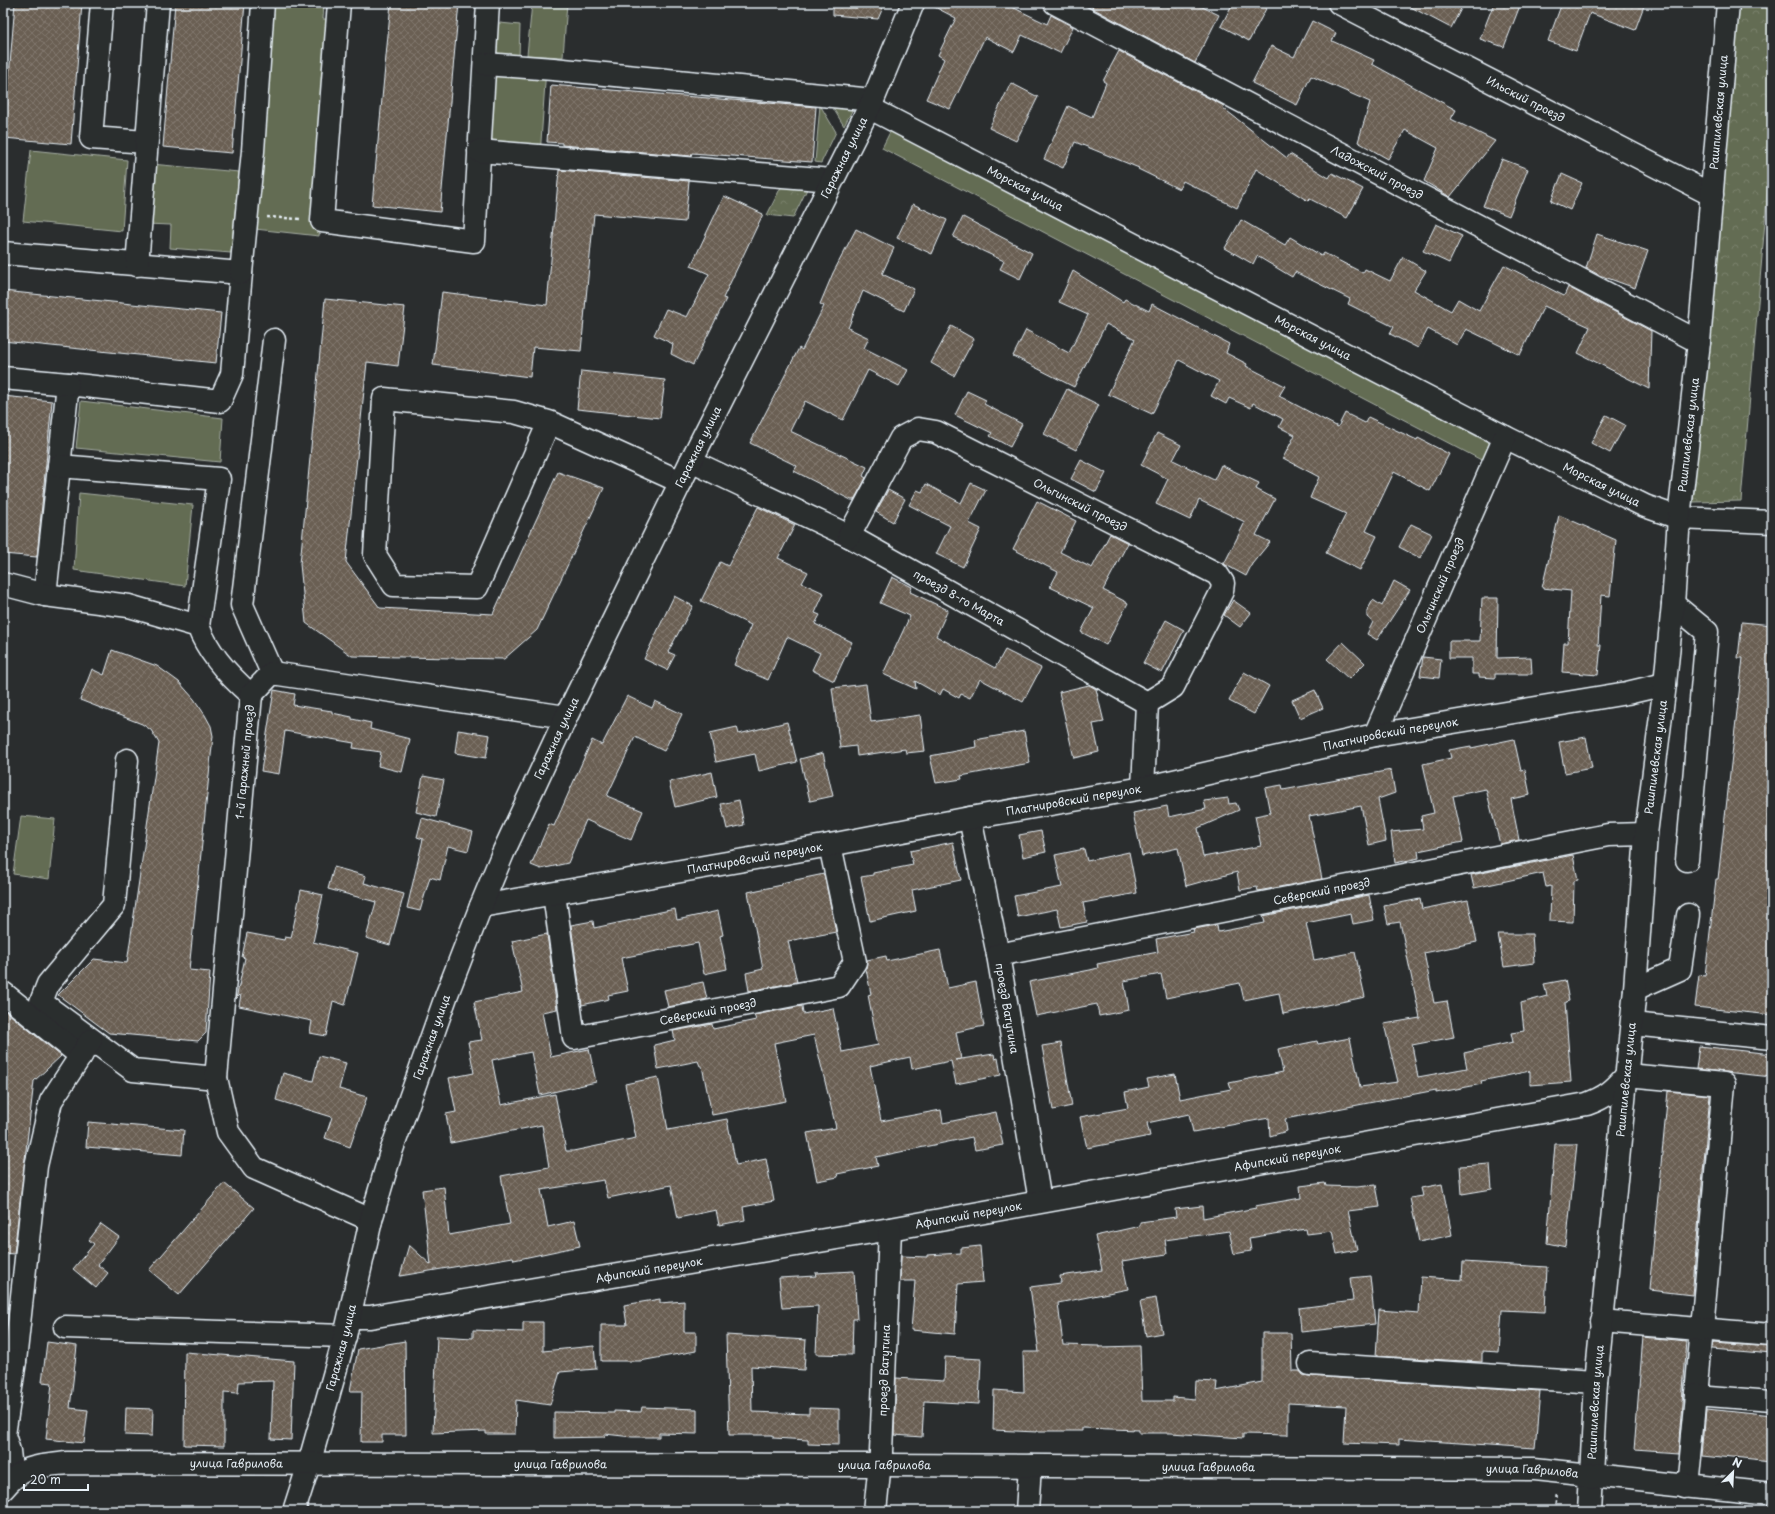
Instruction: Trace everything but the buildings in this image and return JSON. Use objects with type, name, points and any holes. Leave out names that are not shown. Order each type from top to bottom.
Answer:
[{"type":"street","points":[[102,3],[91,138],[146,142]]},
{"type":"street","points":[[137,265],[158,3]]},
{"type":"street","points":[[3,378],[220,401],[232,374],[247,215],[263,3]]},
{"type":"street","points":[[339,3],[322,221],[474,241],[488,3]]},
{"type":"street","name":"Гаражная улица","points":[[294,1511],[309,1464],[347,1326],[371,1220],[391,1152],[439,1016],[481,906],[506,846],[566,718],[691,461],[871,103],[913,3]]},
{"type":"street","name":"Ладожский проезд","points":[[1055,3],[1699,342]]},
{"type":"street","name":"Ильский проезд","points":[[1339,3],[1712,195]]},
{"type":"street","name":"Рашпилевская улица","points":[[1589,1511],[1601,1321],[1632,1024],[1646,834],[1665,684],[1673,604],[1679,518],[1699,342],[1728,3]]},
{"type":"street","points":[[484,64],[871,103]]},
{"type":"street","name":"Морская улица","points":[[871,103],[1506,437],[1645,506],[1679,518],[1772,522]]},
{"type":"street","points":[[479,151],[832,180]]},
{"type":"street","points":[[3,253],[241,273]]},
{"type":"street","points":[[274,340],[242,606],[272,673],[566,718]]},
{"type":"street","points":[[45,595],[68,384]]},
{"type":"street","points":[[549,422],[477,587],[394,585],[375,555],[384,399],[514,412],[549,422],[681,482]]},
{"type":"street","name":"Ольгинский проезд","points":[[849,536],[901,438],[918,429],[936,432],[1217,574],[1223,582],[1222,591],[1173,686],[1147,703]]},
{"type":"street","name":"Ольгинский проезд","points":[[1375,735],[1506,437]]},
{"type":"street","name":"проезд 8-го Марта","points":[[691,461],[849,536],[1147,703]]},
{"type":"street","points":[[59,466],[219,480],[198,626],[202,639],[230,676],[251,695]]},
{"type":"street","points":[[3,584],[45,595],[129,606],[198,626]]},
{"type":"street","points":[[1673,604],[1707,632],[1687,860]]},
{"type":"street","name":"1-й Гаражный проезд","points":[[272,673],[251,695],[216,1078],[228,1132],[254,1168],[371,1220]]},
{"type":"street","name":"Платнировский переулок","points":[[481,906],[1143,788],[1375,735],[1627,693],[1665,684]]},
{"type":"street","points":[[1143,788],[1147,703]]},
{"type":"street","points":[[86,1048],[41,1002],[48,984],[114,905],[127,760]]},
{"type":"street","name":"проезд Ватутина","points":[[970,818],[998,955],[1040,1201]]},
{"type":"street","name":"Северский проезд","points":[[998,955],[1608,835],[1646,834]]},
{"type":"street","name":"Северский проезд","points":[[554,894],[574,1038],[839,986],[855,962],[830,845]]},
{"type":"street","points":[[1635,989],[1680,969],[1688,914]]},
{"type":"street","points":[[3,994],[86,1048],[133,1070],[216,1078]]},
{"type":"street","points":[[1632,1024],[1772,1038]]},
{"type":"street","points":[[6,1481],[9,1451],[4,1435],[9,1365],[36,1166],[51,1101],[86,1048]]},
{"type":"street","points":[[1627,1076],[1724,1084],[1687,1486]]},
{"type":"street","name":"Афипский переулок","points":[[65,1327],[347,1326],[370,1317],[890,1229],[1586,1104],[1602,1098],[1613,1091],[1627,1076]]},
{"type":"street","name":"проезд Ватутина","points":[[875,1511],[880,1465],[890,1229]]},
{"type":"street","points":[[1601,1321],[1772,1334]]},
{"type":"street","points":[[1310,1364],[1596,1382]]},
{"type":"street","points":[[1696,1395],[1772,1401]]},
{"type":"street","name":"улица Гаврилова","points":[[6,1481],[33,1466],[68,1463],[880,1465],[1518,1469],[1772,1494]]},
{"type":"street","points":[[1027,1511],[1030,1466]]},
{"type":"path","points":[[247,215],[322,221]]},
{"type":"green space","points":[[263,3],[324,3],[323,19],[338,19],[327,159],[319,236],[246,228]]},
{"type":"green space","points":[[532,3],[567,3],[563,57],[527,55]]},
{"type":"green space","points":[[1737,3],[1772,3],[1772,140],[1741,501],[1693,502]]},
{"type":"green space","points":[[490,22],[520,25],[519,57],[488,54]]},
{"type":"green space","points":[[485,64],[546,68],[540,156],[479,151]]},
{"type":"green space","points":[[828,100],[856,103],[844,126]]},
{"type":"green space","points":[[820,105],[836,132],[821,163],[815,162]]},
{"type":"green space","points":[[892,128],[1495,446],[1487,463],[882,148]]},
{"type":"green space","points":[[31,150],[127,160],[122,231],[23,221]]},
{"type":"green space","points":[[151,164],[239,172],[231,253],[170,248],[171,225],[145,224]]},
{"type":"green space","points":[[784,181],[810,183],[793,218],[767,215]]},
{"type":"green space","points":[[81,401],[223,418],[220,462],[76,448]]},
{"type":"green space","points":[[79,493],[193,505],[185,586],[74,570]]},
{"type":"green space","points":[[21,816],[55,819],[49,879],[13,874]]}]
